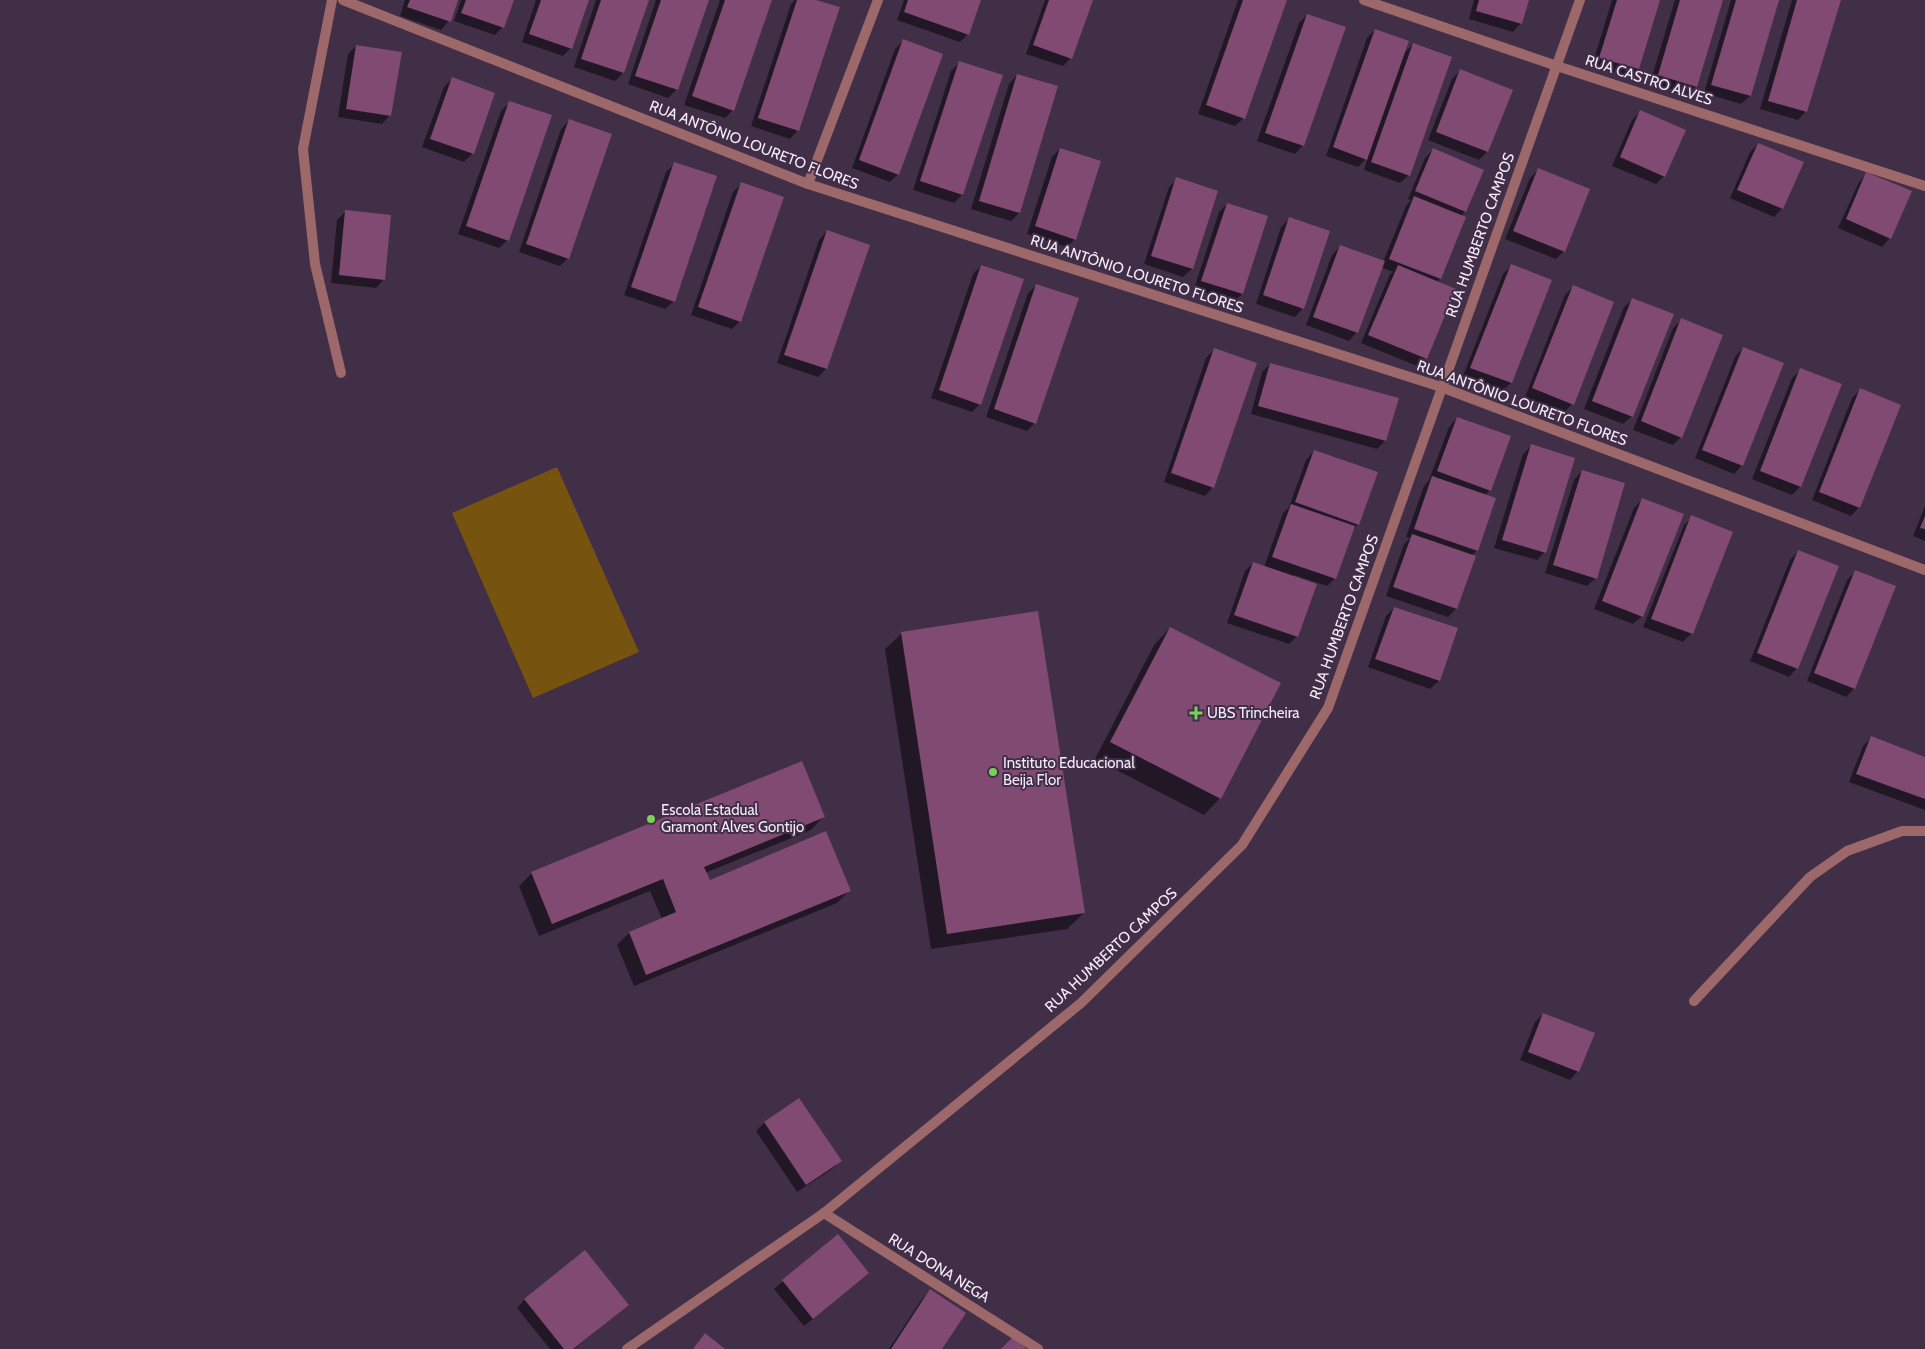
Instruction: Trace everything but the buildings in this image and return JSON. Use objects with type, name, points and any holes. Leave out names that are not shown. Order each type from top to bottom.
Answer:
[{"type":"street","points":[[332,0],[303,149],[315,264],[341,373]]},
{"type":"street","name":"RUA ANTÔNIO LOURETO FLORES","points":[[343,0],[808,184],[1441,387],[1925,570]]},
{"type":"street","points":[[808,184],[878,0]]},
{"type":"street","name":"RUA CASTRO ALVES","points":[[1364,0],[1557,66],[1925,186]]},
{"type":"street","name":"RUA HUMBERTO CAMPOS","points":[[627,1349],[824,1213],[1081,1003],[1242,845],[1328,708],[1580,0]]},
{"type":"street","points":[[1694,1002],[1810,877],[1848,851],[1902,831],[1925,831]]},
{"type":"street","name":"RUA DONA NEGA","points":[[824,1213],[1038,1349]]},
{"type":"shaded area","points":[[557,467],[639,652],[533,698],[452,513]]},
{"type":"place","name":"UBS Trincheira","points":[[1196,713]]},
{"type":"place","name":"Instituto Educacional Beija Flor","points":[[993,772]]},
{"type":"place","name":"Escola Estadual Gramont Alves Gontijo","points":[[651,819]]}]
